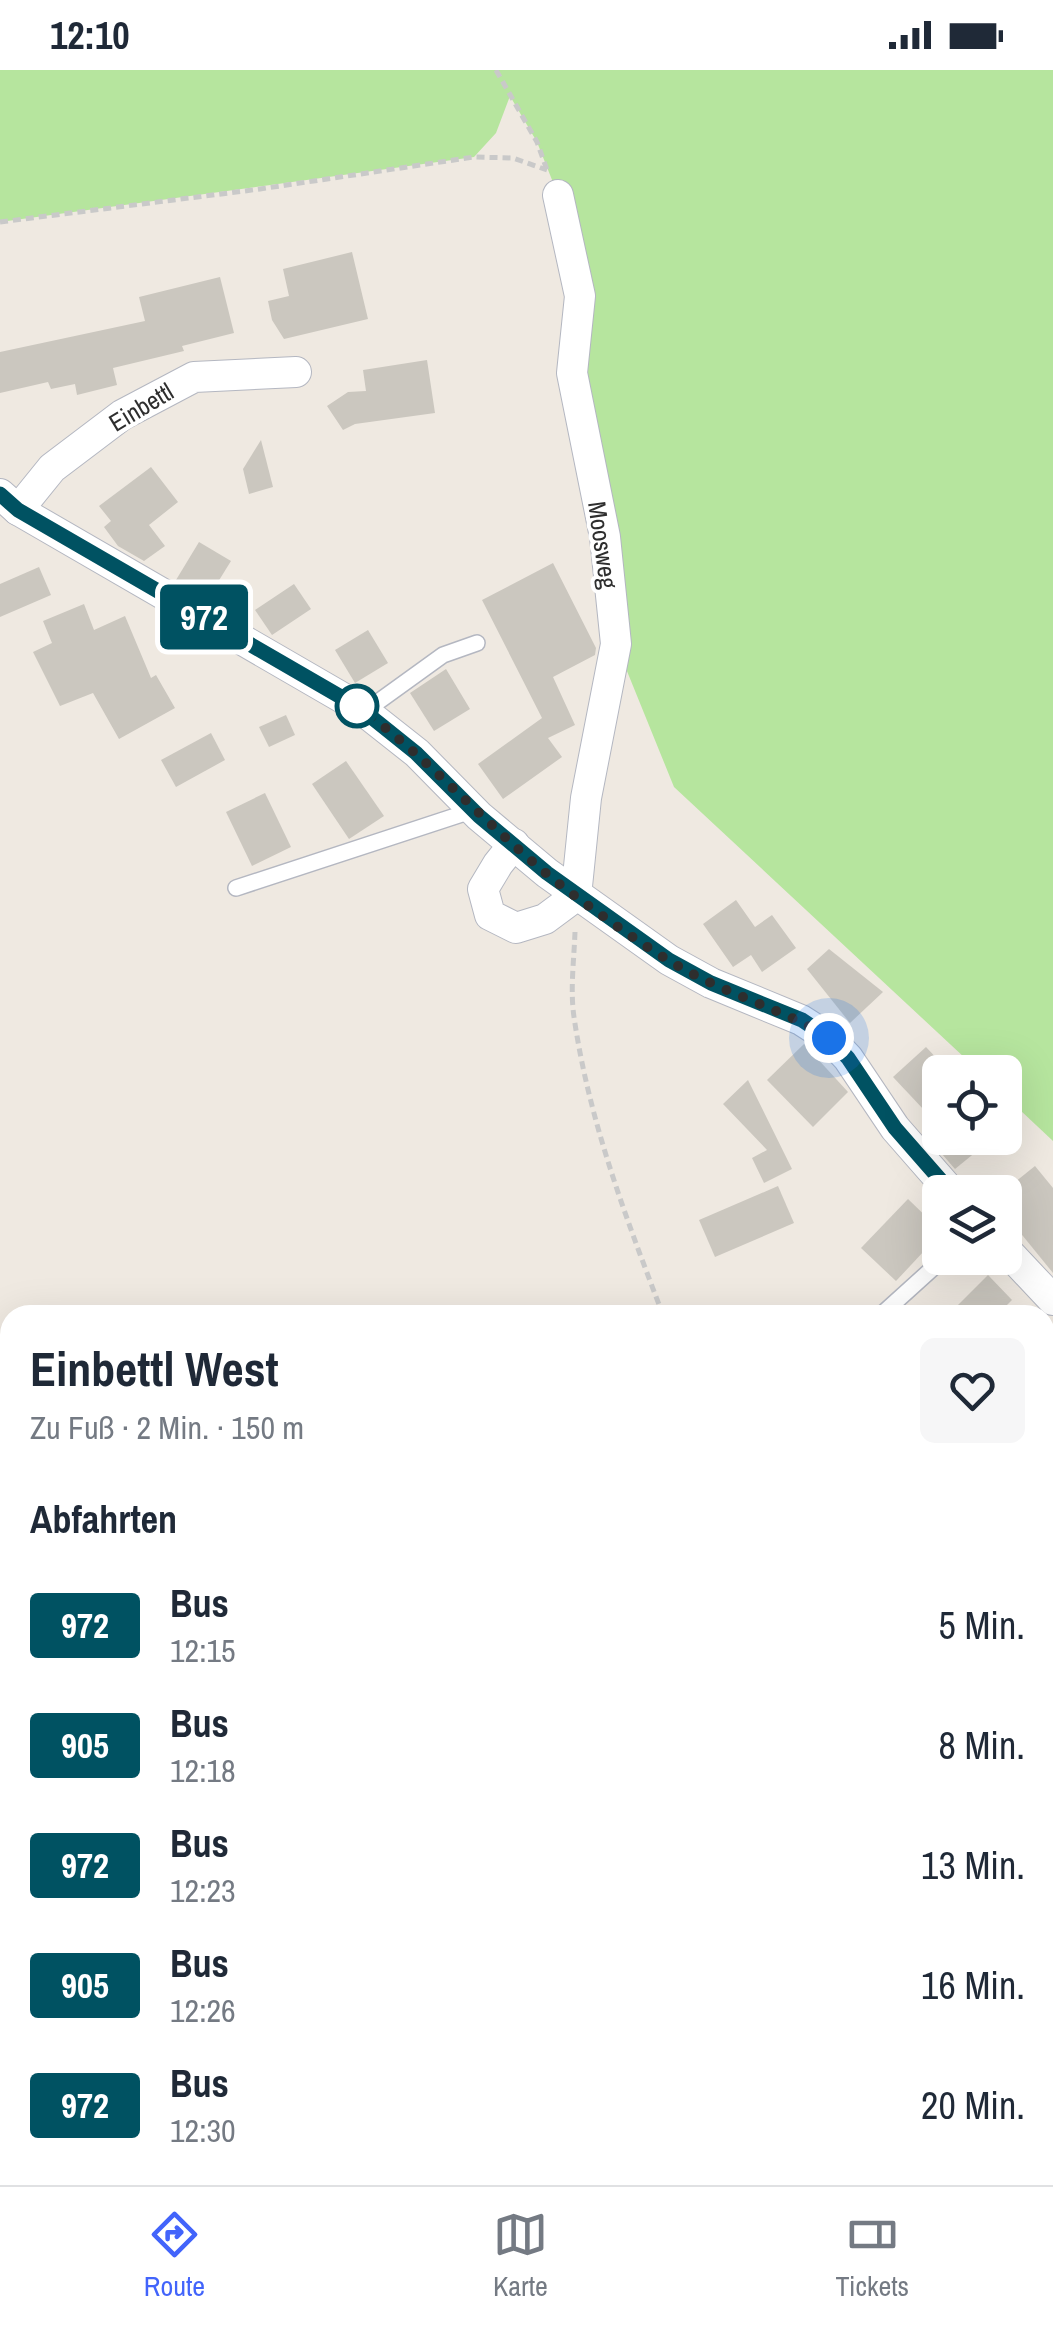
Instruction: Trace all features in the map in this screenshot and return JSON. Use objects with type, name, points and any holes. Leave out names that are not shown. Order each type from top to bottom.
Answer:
[{"type":"street","name":"Moosweg","points":[[552,183],[580,296],[572,373],[605,537],[616,644],[586,798],[576,896]]},
{"type":"street","name":"Einbettl","points":[[9,502],[122,416],[194,377],[296,372]]},
{"type":"street","points":[[9,502],[364,712],[416,753],[474,810],[576,896],[669,960],[711,983],[802,1020],[829,1038],[848,1058],[895,1128],[936,1175]]},
{"type":"street","points":[[514,844],[484,890],[490,916],[516,928],[545,919],[576,896]]},
{"type":"street","points":[[1022,1267],[1053,1300]]},
{"type":"lane","points":[[364,712],[443,655],[477,643]]},
{"type":"lane","points":[[236,888],[474,810]]},
{"type":"lane","points":[[892,1305],[925,1275]]},
{"type":"path","points":[[496,70],[537,142]]},
{"type":"path","points":[[0,222],[474,157],[513,158],[552,183]]},
{"type":"path","points":[[576,896],[573,1014],[590,1101],[617,1196],[659,1305]]},
{"type":"green space","points":[[0,70],[1053,70],[1053,1141],[1022,1112],[1022,1055],[962,1055],[674,787],[616,644],[558,195],[537,142],[510,96],[496,133],[474,157],[0,222]]},
{"type":"building","points":[[352,252],[368,319],[284,339],[272,320],[268,301],[289,296],[283,269]]},
{"type":"building","points":[[220,277],[234,333],[182,346],[184,351],[113,368],[117,385],[77,395],[75,384],[51,389],[48,382],[0,393],[0,352],[145,321],[139,297]]},
{"type":"building","points":[[427,360],[435,413],[355,424],[343,430],[327,406],[348,392],[366,391],[363,370]]},
{"type":"building","points":[[261,440],[273,487],[249,494],[243,469]]},
{"type":"building","points":[[151,467],[178,502],[149,525],[165,546],[144,561],[118,546],[104,527],[111,521],[99,506]]},
{"type":"building","points":[[199,542],[231,561],[208,598],[176,580]]},
{"type":"building","points":[[553,563],[596,648],[595,655],[553,677],[575,725],[548,738],[562,757],[503,799],[478,764],[542,718],[482,600]]},
{"type":"building","points":[[39,567],[51,595],[0,617],[0,584]]},
{"type":"building","points":[[294,584],[311,609],[272,635],[255,610]]},
{"type":"building","points":[[84,604],[94,630],[125,616],[151,678],[156,675],[175,708],[119,739],[93,693],[60,706],[33,652],[52,643],[43,621]]},
{"type":"building","points":[[368,630],[388,663],[355,683],[335,650]]},
{"type":"building","points":[[446,669],[470,709],[434,731],[410,693]]},
{"type":"building","points":[[286,715],[295,735],[269,747],[259,727]]},
{"type":"building","points":[[211,733],[225,760],[176,787],[161,760]]},
{"type":"building","points":[[346,761],[384,816],[349,839],[312,784]]},
{"type":"building","points":[[265,793],[291,847],[252,866],[226,812]]},
{"type":"building","points":[[736,900],[755,927],[772,915],[796,948],[762,972],[751,955],[733,967],[703,924]]},
{"type":"building","points":[[829,949],[883,992],[850,1023],[807,969]]},
{"type":"building","points":[[804,1044],[848,1092],[813,1127],[767,1080]]},
{"type":"building","points":[[926,1047],[933,1055],[922,1055],[922,1108],[893,1077]]},
{"type":"building","points":[[748,1080],[792,1169],[764,1183],[752,1158],[767,1150],[723,1104]]},
{"type":"building","points":[[943,1155],[972,1155],[955,1169]]},
{"type":"building","points":[[1035,1166],[1053,1188],[1053,1273],[1022,1235],[1022,1176]]},
{"type":"building","points":[[778,1186],[794,1223],[715,1257],[699,1220]]},
{"type":"building","points":[[908,1199],[922,1213],[922,1253],[896,1281],[861,1248]]},
{"type":"building","points":[[988,1275],[1012,1300],[1007,1305],[958,1305]]},
{"type":"bus line","name":"972","points":[[0,494],[18,510],[360,708],[416,753],[479,816],[547,873],[669,960],[711,983],[802,1020],[829,1038],[848,1058],[895,1128],[935,1175]]},
{"type":"route","points":[[357,706],[416,753],[479,816],[576,896],[669,960],[711,983],[802,1020],[829,1038]]}]
